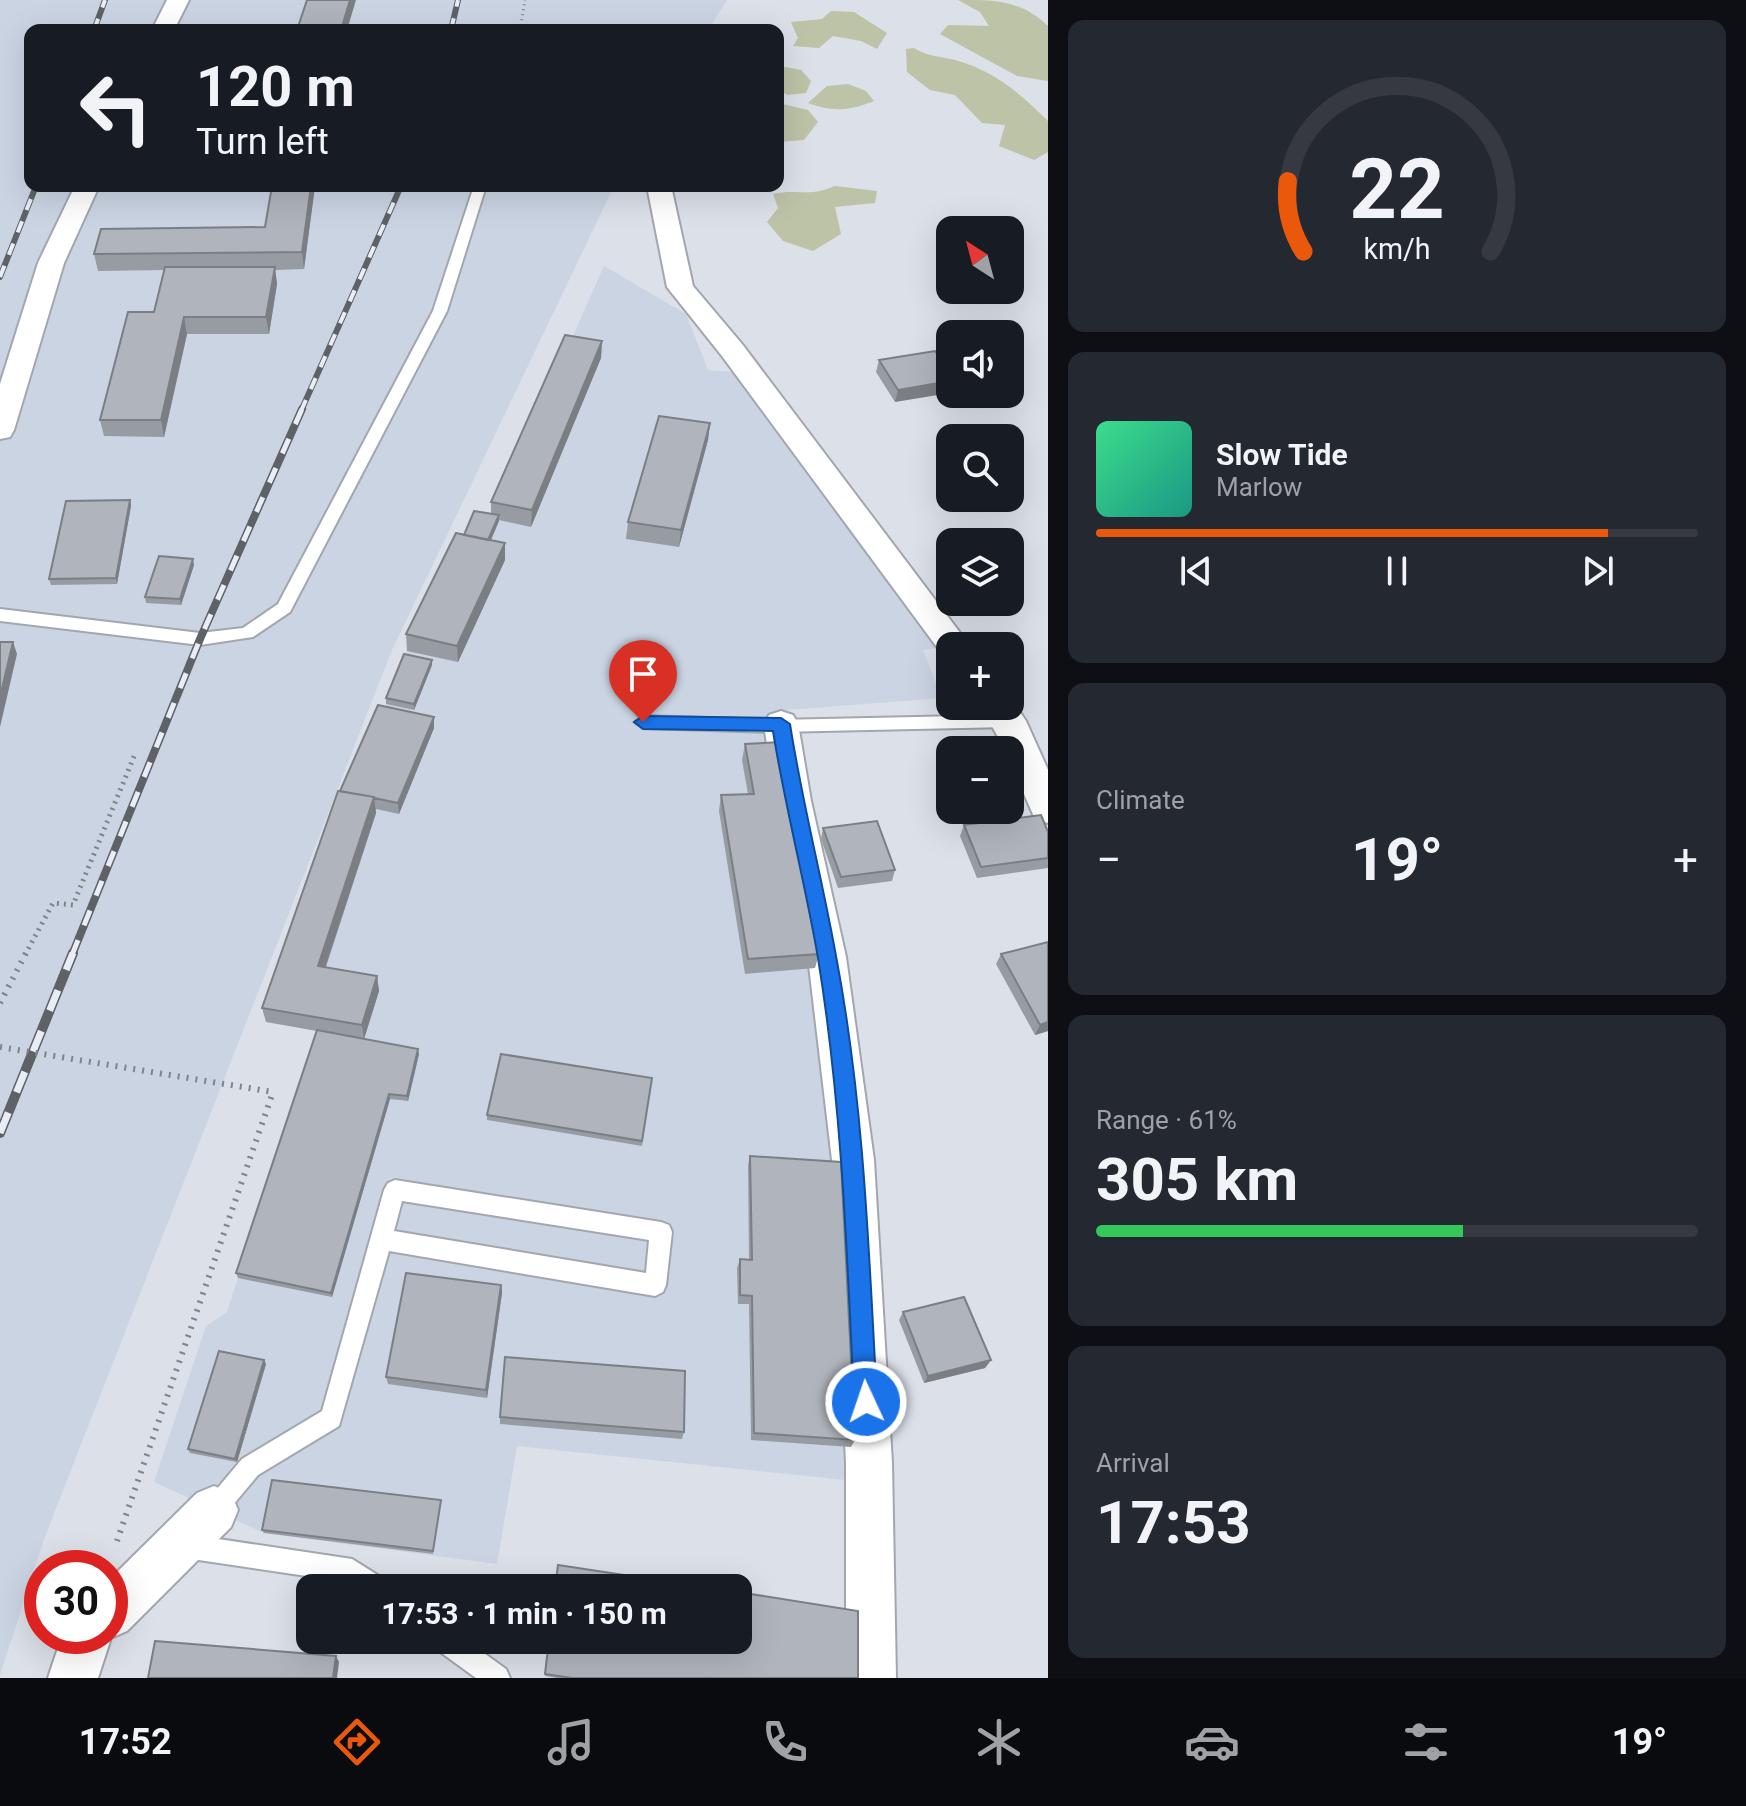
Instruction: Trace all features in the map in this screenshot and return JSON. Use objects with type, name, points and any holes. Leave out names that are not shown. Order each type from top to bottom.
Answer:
[{"type":"street","points":[[166,24],[178,0]]},
{"type":"street","points":[[0,430],[51,263],[84,192]]},
{"type":"street","points":[[660,192],[680,287],[732,350],[944,632]]},
{"type":"street","points":[[1007,720],[1048,809]]},
{"type":"street","points":[[781,724],[793,801],[827,957],[853,1160],[869,1463],[871,1678]]},
{"type":"street","points":[[128,1596],[214,1510]]},
{"type":"street","points":[[73,1678],[81,1654]]},
{"type":"lane","points":[[0,615],[200,639],[247,633],[284,608],[440,311],[478,192]]},
{"type":"lane","points":[[643,722],[781,724],[936,716]]},
{"type":"lane","points":[[214,1510],[250,1467],[331,1418],[381,1239],[395,1190],[661,1232],[655,1285],[381,1239]]},
{"type":"lane","points":[[180,1545],[356,1574]]},
{"type":"lane","points":[[464,1654],[497,1678]]},
{"type":"path","points":[[521,24],[525,0]]},
{"type":"path","points":[[0,1003],[53,903],[73,905],[135,754]]},
{"type":"path","points":[[0,1047],[273,1092],[114,1550]]},
{"type":"shaded area","points":[[0,0],[727,0],[712,24],[24,24],[24,192],[611,192],[392,650],[40,1550],[24,1550],[24,1601],[0,1675]]},
{"type":"shaded area","points":[[604,266],[686,314],[708,370],[735,372],[936,639],[936,648],[923,650],[936,683],[936,698],[774,711],[832,1102],[855,1481],[517,1446],[497,1564],[264,1533],[154,1482],[206,1326],[227,1312],[318,1031],[266,1022],[407,651],[491,520]]},
{"type":"green space","points":[[958,0],[985,0],[1018,6],[1048,26],[1048,81],[1017,76],[940,34],[948,25],[989,26],[980,12]]},
{"type":"green space","points":[[831,11],[854,12],[887,33],[877,49],[861,41],[833,36],[819,48],[793,46],[798,38],[791,22],[822,19]]},
{"type":"green space","points":[[914,48],[969,64],[1017,92],[1048,121],[1048,152],[1034,160],[999,146],[1005,125],[982,123],[955,95],[930,90],[907,72],[906,49]]},
{"type":"green space","points":[[784,68],[801,70],[811,81],[806,93],[784,93]]},
{"type":"green space","points":[[848,84],[866,91],[874,101],[841,109],[808,103],[827,86]]},
{"type":"green space","points":[[784,104],[808,110],[818,122],[804,140],[784,142]]},
{"type":"green space","points":[[835,186],[877,191],[875,203],[835,207],[841,234],[813,251],[783,241],[767,222],[778,208],[773,194],[810,192]]},
{"type":"building","points":[[307,0],[350,0],[343,24],[299,24]]},
{"type":"building","points":[[271,192],[310,192],[302,252],[94,254],[101,229],[265,227]]},
{"type":"building","points":[[165,267],[275,267],[266,317],[184,317],[161,420],[100,420],[128,312],[154,312]]},
{"type":"building","points":[[565,335],[602,341],[532,510],[491,502]]},
{"type":"building","points":[[935,351],[936,383],[898,390],[879,360]]},
{"type":"building","points":[[659,416],[710,423],[681,530],[628,522]]},
{"type":"building","points":[[130,500],[116,578],[49,579],[66,501]]},
{"type":"building","points":[[474,511],[499,515],[488,540],[464,535]]},
{"type":"building","points":[[456,533],[505,543],[457,646],[406,634]]},
{"type":"building","points":[[159,556],[193,559],[180,599],[145,597]]},
{"type":"building","points":[[0,642],[13,642],[0,697]]},
{"type":"building","points":[[404,654],[432,660],[414,704],[386,698]]},
{"type":"building","points":[[378,705],[434,717],[398,803],[340,791]]},
{"type":"building","points":[[783,742],[819,954],[748,959],[721,795],[754,794],[745,744]]},
{"type":"building","points":[[338,791],[374,797],[318,966],[377,976],[362,1025],[262,1008]]},
{"type":"building","points":[[1041,815],[1048,832],[1048,858],[981,867],[964,825],[1024,824],[1024,817]]},
{"type":"building","points":[[877,821],[895,870],[841,877],[823,828]]},
{"type":"building","points":[[1048,942],[1048,1022],[1040,1025],[1001,954]]},
{"type":"building","points":[[317,1030],[418,1049],[407,1096],[389,1094],[331,1293],[236,1273]]},
{"type":"building","points":[[501,1054],[652,1078],[642,1141],[487,1115]]},
{"type":"building","points":[[750,1156],[841,1162],[855,1440],[754,1433],[752,1296],[740,1295],[740,1259],[752,1260]]},
{"type":"building","points":[[406,1273],[501,1285],[486,1390],[386,1377]]},
{"type":"building","points":[[964,1297],[991,1360],[928,1376],[903,1312]]},
{"type":"building","points":[[219,1351],[264,1360],[235,1459],[188,1449]]},
{"type":"building","points":[[505,1357],[685,1371],[684,1432],[500,1417]]},
{"type":"building","points":[[272,1480],[441,1500],[433,1551],[262,1530]]},
{"type":"building","points":[[558,1565],[617,1574],[557,1574]]},
{"type":"building","points":[[752,1594],[858,1611],[858,1678],[572,1678],[545,1674],[547,1654],[752,1654]]},
{"type":"building","points":[[155,1641],[336,1656],[333,1678],[148,1678]]},
{"type":"railway","points":[[96,24],[105,0]]},
{"type":"railway","points":[[452,24],[458,0]]},
{"type":"railway","points":[[0,277],[34,192]]},
{"type":"railway","points":[[301,411],[398,192]]},
{"type":"railway","points":[[72,955],[200,639],[302,409]]},
{"type":"railway","points":[[0,1133],[73,953]]},
{"type":"route","points":[[643,722],[781,724],[793,801],[827,957],[846,1102],[853,1160],[866,1402]]}]
